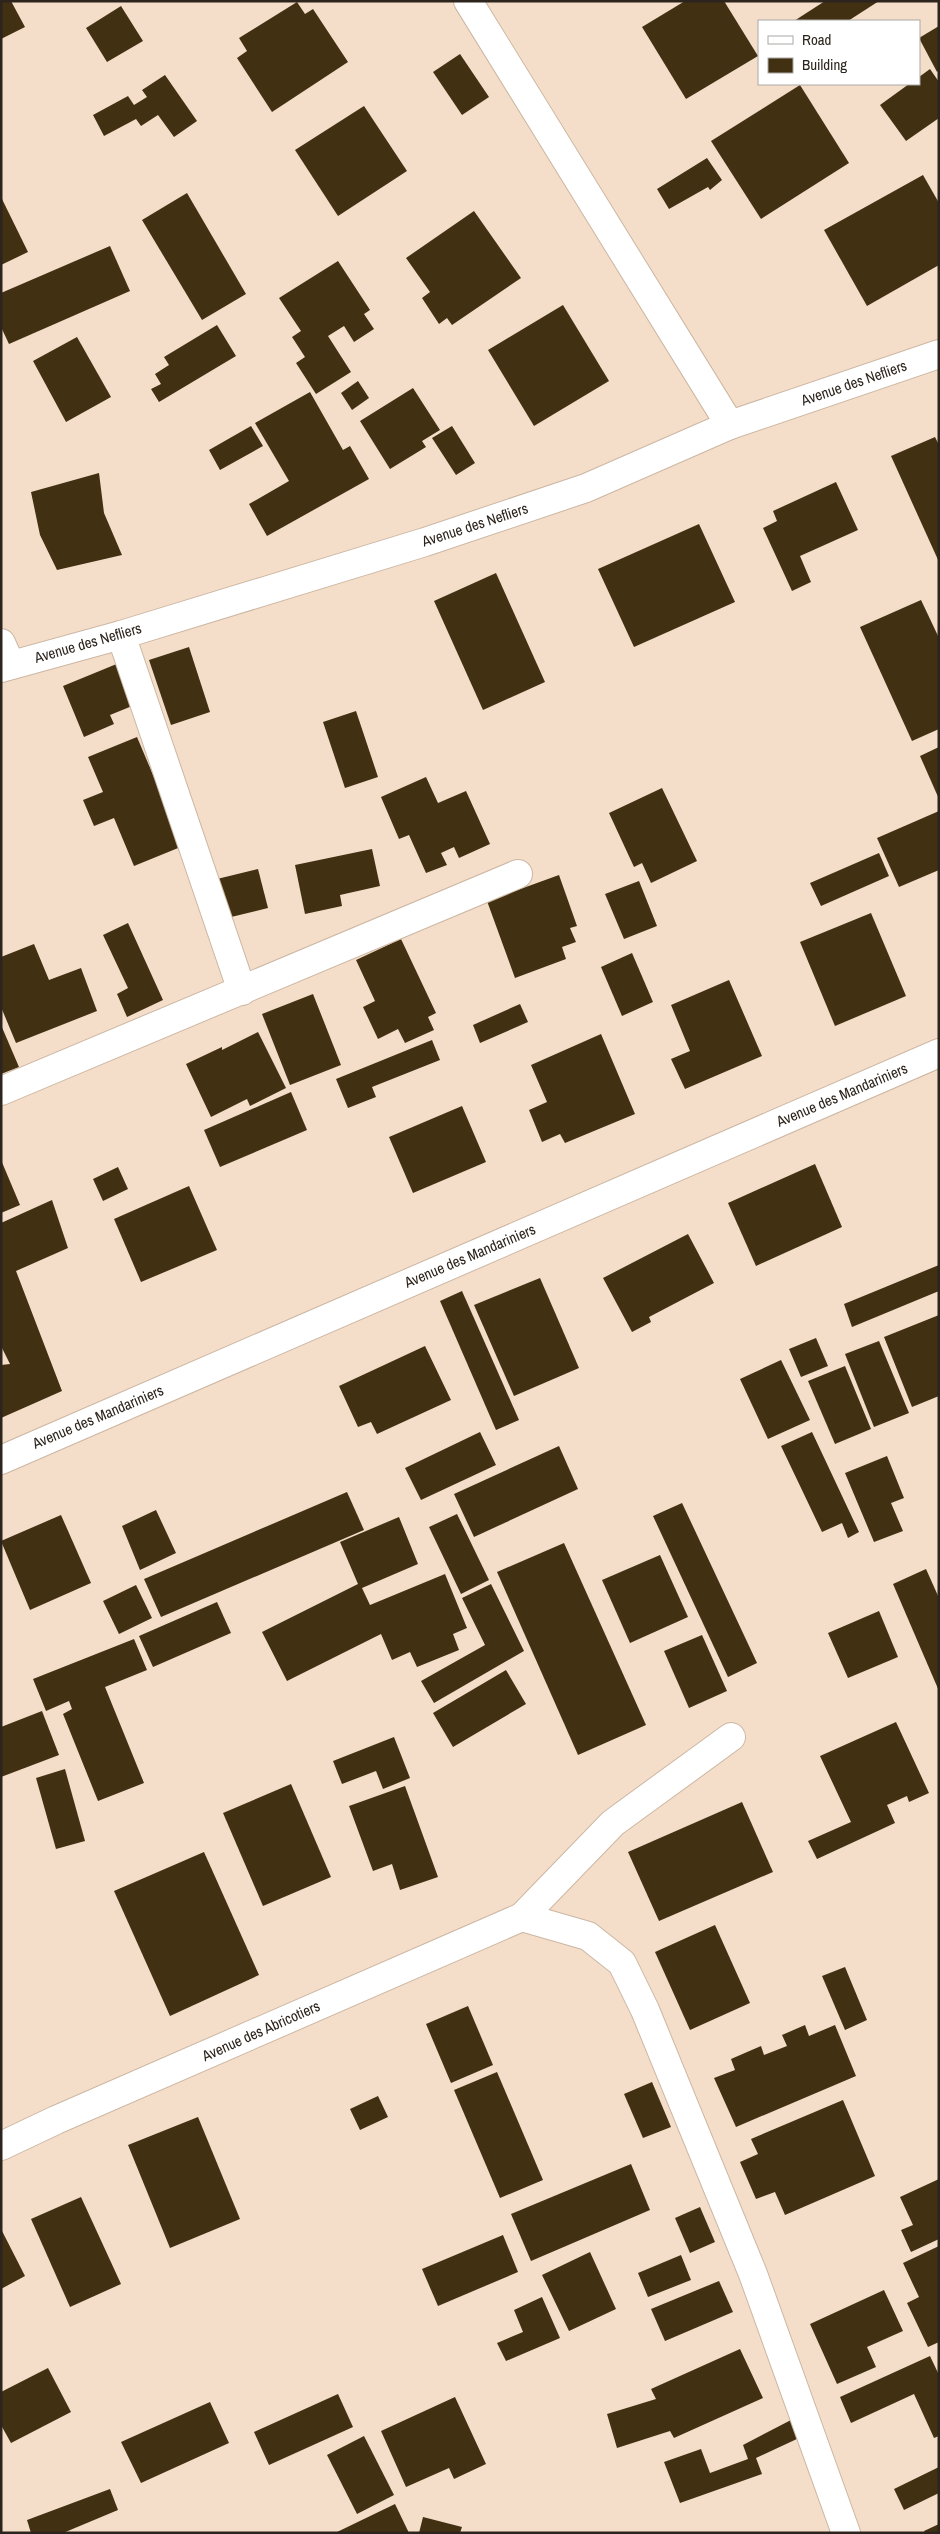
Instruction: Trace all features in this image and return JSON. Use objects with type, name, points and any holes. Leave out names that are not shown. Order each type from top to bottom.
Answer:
[{"type":"street","points":[[468,1],[730,424]]},
{"type":"street","name":"Avenue des Nefliers","points":[[4,658],[121,635],[415,545],[586,488],[730,424],[939,354]]},
{"type":"street","points":[[121,635],[242,991]]},
{"type":"street","points":[[1,1091],[518,874]]},
{"type":"street","name":"Avenue des Mandariniers","points":[[1,1460],[939,1053]]},
{"type":"street","points":[[731,1737],[613,1823],[522,1917],[588,1936],[622,1963],[646,2010],[753,2274],[846,2533]]},
{"type":"street","name":"Avenue des Abricotiers","points":[[1,2146],[56,2120],[522,1917]]},
{"type":"building","points":[[1,1],[11,1],[25,27],[1,39]]},
{"type":"building","points":[[685,1],[724,1],[758,56],[686,99],[642,27]]},
{"type":"building","points":[[825,1],[879,1],[850,20],[796,20]]},
{"type":"building","points":[[297,2],[305,14],[313,9],[348,62],[272,112],[237,58],[247,51],[239,38]]},
{"type":"building","points":[[121,6],[143,41],[107,62],[86,28]]},
{"type":"building","points":[[939,26],[939,70],[937,72],[920,40],[920,37]]},
{"type":"building","points":[[460,54],[489,97],[462,115],[433,72]]},
{"type":"building","points":[[930,69],[939,82],[939,118],[906,141],[880,105],[908,85],[920,85],[920,76]]},
{"type":"building","points":[[165,75],[197,121],[174,137],[158,115],[141,126],[136,119],[104,136],[93,115],[128,96],[134,105],[147,97],[142,90]]},
{"type":"building","points":[[800,85],[849,163],[761,219],[711,141]]},
{"type":"building","points":[[364,106],[407,171],[338,216],[295,150]]},
{"type":"building","points":[[707,158],[722,180],[710,190],[708,187],[669,209],[657,189]]},
{"type":"building","points":[[923,175],[939,203],[939,265],[867,306],[824,230]]},
{"type":"building","points":[[187,193],[246,294],[202,320],[142,220]]},
{"type":"building","points":[[1,197],[28,252],[1,265]]},
{"type":"building","points":[[474,211],[521,278],[452,325],[447,318],[439,324],[422,298],[430,292],[406,258]]},
{"type":"building","points":[[110,246],[130,291],[9,344],[1,327],[1,293]]},
{"type":"building","points":[[338,261],[370,310],[364,314],[374,329],[354,342],[344,326],[328,336],[351,372],[316,394],[296,363],[305,357],[292,337],[301,331],[279,298]]},
{"type":"building","points":[[563,305],[609,381],[534,426],[488,350]]},
{"type":"building","points":[[217,325],[236,356],[159,402],[151,389],[161,384],[155,374],[169,365],[164,357]]},
{"type":"building","points":[[77,337],[111,397],[66,422],[33,361]]},
{"type":"building","points":[[358,381],[369,398],[352,410],[341,393]]},
{"type":"building","points":[[413,388],[440,430],[422,441],[426,447],[390,469],[360,421]]},
{"type":"building","points":[[310,392],[343,450],[350,446],[369,479],[267,536],[249,504],[289,481],[255,423]]},
{"type":"building","points":[[251,426],[263,446],[220,470],[209,450]]},
{"type":"building","points":[[452,426],[475,463],[456,475],[432,438]]},
{"type":"building","points":[[935,437],[939,445],[939,562],[891,456]]},
{"type":"building","points":[[99,473],[104,513],[122,555],[57,570],[40,535],[31,492]]},
{"type":"building","points":[[836,482],[858,530],[800,556],[811,582],[792,591],[763,528],[777,521],[773,511]]},
{"type":"building","points":[[699,524],[735,602],[634,647],[598,569]]},
{"type":"building","points":[[496,573],[545,682],[483,710],[434,601]]},
{"type":"building","points":[[921,600],[939,638],[939,729],[912,741],[860,627]]},
{"type":"building","points":[[189,647],[210,712],[171,725],[149,660]]},
{"type":"building","points":[[119,663],[137,704],[110,715],[114,724],[84,737],[63,686]]},
{"type":"building","points":[[356,711],[378,777],[345,788],[323,722]]},
{"type":"building","points":[[137,737],[183,846],[134,866],[114,818],[94,826],[83,800],[103,792],[88,757]]},
{"type":"building","points":[[939,747],[939,799],[920,756]]},
{"type":"building","points":[[426,777],[438,803],[466,791],[490,844],[459,858],[454,847],[441,853],[447,865],[426,873],[409,835],[399,839],[381,797]]},
{"type":"building","points":[[662,788],[697,861],[651,883],[642,863],[634,867],[609,813]]},
{"type":"building","points":[[939,811],[939,870],[899,887],[877,838]]},
{"type":"building","points":[[372,849],[380,886],[340,895],[342,906],[305,914],[295,865]]},
{"type":"building","points":[[879,853],[889,876],[821,906],[810,883]]},
{"type":"building","points":[[258,869],[268,908],[227,918],[217,879]]},
{"type":"building","points":[[559,875],[577,926],[570,928],[576,942],[562,947],[566,959],[515,978],[487,901]]},
{"type":"building","points":[[639,881],[657,926],[624,939],[605,894]]},
{"type":"building","points":[[871,913],[906,996],[835,1026],[800,942]]},
{"type":"building","points":[[128,923],[163,1000],[127,1017],[117,994],[128,988],[103,935]]},
{"type":"building","points":[[401,939],[436,1013],[428,1017],[434,1030],[405,1043],[398,1029],[378,1039],[363,1007],[375,1001],[356,960]]},
{"type":"building","points":[[34,944],[49,980],[81,968],[97,1011],[16,1043],[1,1007],[1,957]]},
{"type":"building","points":[[632,953],[653,1002],[622,1016],[601,967]]},
{"type":"building","points":[[729,980],[762,1056],[685,1089],[671,1059],[690,1051],[671,1005]]},
{"type":"building","points":[[313,994],[341,1065],[290,1085],[262,1014]]},
{"type":"building","points":[[520,1004],[528,1022],[480,1043],[473,1025]]},
{"type":"building","points":[[1,1025],[19,1067],[1,1074]]},
{"type":"building","points":[[258,1032],[286,1088],[250,1106],[247,1099],[211,1117],[186,1064],[222,1047],[222,1050]]},
{"type":"building","points":[[601,1034],[635,1114],[565,1143],[560,1134],[542,1142],[529,1110],[547,1102],[531,1065]]},
{"type":"building","points":[[432,1040],[440,1060],[372,1087],[376,1097],[348,1108],[336,1079]]},
{"type":"building","points":[[291,1092],[307,1130],[220,1167],[204,1130]]},
{"type":"building","points":[[462,1106],[486,1162],[413,1193],[389,1137]]},
{"type":"building","points":[[1,1160],[20,1205],[1,1213]]},
{"type":"building","points":[[815,1164],[842,1227],[756,1266],[728,1203]]},
{"type":"building","points":[[118,1167],[128,1189],[103,1201],[93,1179]]},
{"type":"building","points":[[189,1186],[217,1250],[141,1282],[114,1219]]},
{"type":"building","points":[[52,1200],[68,1248],[16,1271],[62,1391],[1,1418],[1,1365],[10,1364],[1,1346],[1,1223]]},
{"type":"building","points":[[688,1234],[714,1283],[649,1317],[651,1322],[632,1332],[603,1278]]},
{"type":"building","points":[[939,1265],[939,1291],[852,1327],[844,1304]]},
{"type":"building","points":[[540,1278],[579,1368],[514,1396],[474,1305]]},
{"type":"building","points":[[462,1291],[519,1420],[496,1430],[440,1301]]},
{"type":"building","points":[[939,1315],[939,1396],[912,1407],[884,1337]]},
{"type":"building","points":[[816,1338],[828,1366],[801,1377],[789,1349]]},
{"type":"building","points":[[879,1341],[909,1413],[874,1427],[845,1354]]},
{"type":"building","points":[[425,1346],[451,1400],[377,1434],[371,1422],[358,1427],[339,1386]]},
{"type":"building","points":[[781,1360],[810,1420],[768,1439],[740,1379]]},
{"type":"building","points":[[845,1366],[871,1429],[835,1444],[808,1381]]},
{"type":"building","points":[[480,1432],[496,1465],[421,1500],[405,1468]]},
{"type":"building","points":[[812,1432],[859,1532],[848,1538],[842,1523],[822,1532],[781,1446]]},
{"type":"building","points":[[559,1446],[578,1489],[474,1537],[454,1494]]},
{"type":"building","points":[[887,1456],[904,1498],[891,1503],[903,1531],[874,1542],[845,1473]]},
{"type":"building","points":[[347,1492],[364,1530],[161,1617],[144,1579]]},
{"type":"building","points":[[682,1503],[757,1663],[728,1677],[653,1516]]},
{"type":"building","points":[[156,1510],[176,1553],[140,1570],[122,1526]]},
{"type":"building","points":[[457,1514],[489,1580],[461,1594],[429,1527]]},
{"type":"building","points":[[61,1515],[91,1583],[30,1610],[1,1541]]},
{"type":"building","points":[[399,1517],[418,1564],[362,1588],[370,1605],[445,1574],[467,1628],[453,1634],[459,1650],[417,1667],[410,1652],[392,1660],[381,1634],[287,1681],[262,1632],[358,1584],[340,1542]]},
{"type":"building","points":[[564,1543],[646,1725],[578,1755],[497,1572]]},
{"type":"building","points":[[660,1555],[688,1617],[630,1643],[602,1580]]},
{"type":"building","points":[[926,1569],[939,1598],[939,1691],[893,1584]]},
{"type":"building","points":[[491,1584],[524,1651],[434,1703],[421,1681],[485,1645],[462,1598]]},
{"type":"building","points":[[136,1585],[152,1618],[119,1634],[103,1601]]},
{"type":"building","points":[[217,1602],[231,1633],[153,1667],[139,1636]]},
{"type":"building","points":[[879,1611],[898,1657],[848,1678],[828,1633]]},
{"type":"building","points":[[702,1635],[727,1691],[689,1708],[664,1651]]},
{"type":"building","points":[[134,1639],[147,1670],[105,1687],[144,1783],[98,1801],[63,1714],[72,1709],[69,1701],[46,1711],[33,1679]]},
{"type":"building","points":[[506,1670],[526,1704],[453,1747],[433,1713]]},
{"type":"building","points":[[42,1711],[59,1755],[1,1777],[1,1727]]},
{"type":"building","points":[[896,1722],[929,1793],[909,1802],[907,1796],[887,1805],[895,1823],[817,1859],[808,1841],[851,1822],[820,1756]]},
{"type":"building","points":[[394,1737],[410,1778],[383,1789],[376,1771],[342,1784],[333,1761]]},
{"type":"building","points":[[65,1769],[85,1841],[56,1849],[36,1778]]},
{"type":"building","points":[[291,1784],[331,1877],[263,1906],[223,1813]]},
{"type":"building","points":[[405,1786],[438,1877],[400,1890],[392,1864],[373,1871],[349,1806]]},
{"type":"building","points":[[742,1802],[773,1872],[659,1921],[628,1852]]},
{"type":"building","points":[[204,1852],[259,1975],[170,2016],[114,1891]]},
{"type":"building","points":[[715,1925],[750,2003],[690,2030],[655,1952]]},
{"type":"building","points":[[845,1967],[867,2020],[845,2030],[822,1976]]},
{"type":"building","points":[[468,2006],[493,2065],[451,2083],[426,2024]]},
{"type":"building","points":[[805,2025],[809,2036],[835,2025],[856,2076],[736,2127],[714,2078],[735,2070],[731,2059],[761,2046],[764,2055],[787,2046],[782,2035]]},
{"type":"building","points":[[497,2072],[543,2180],[500,2198],[454,2090]]},
{"type":"building","points":[[652,2082],[671,2127],[643,2138],[624,2094]]},
{"type":"building","points":[[378,2096],[388,2117],[360,2130],[350,2109]]},
{"type":"building","points":[[843,2100],[875,2176],[785,2215],[775,2192],[756,2199],[740,2162],[758,2154],[751,2139]]},
{"type":"building","points":[[198,2117],[240,2219],[170,2248],[128,2145]]},
{"type":"building","points":[[631,2164],[650,2210],[531,2261],[511,2214]]},
{"type":"building","points":[[939,2179],[939,2239],[911,2252],[901,2230],[913,2225],[900,2197]]},
{"type":"building","points":[[81,2197],[121,2284],[70,2307],[31,2219]]},
{"type":"building","points":[[700,2207],[715,2242],[690,2253],[675,2218]]},
{"type":"building","points":[[1,2229],[25,2276],[1,2289]]},
{"type":"building","points":[[503,2235],[518,2272],[438,2306],[422,2269]]},
{"type":"building","points":[[939,2246],[939,2342],[928,2347],[907,2303],[919,2297],[903,2263]]},
{"type":"building","points":[[590,2252],[616,2309],[569,2331],[542,2275]]},
{"type":"building","points":[[681,2255],[691,2280],[648,2297],[638,2273]]},
{"type":"building","points":[[719,2281],[733,2312],[665,2341],[651,2309]]},
{"type":"building","points":[[884,2290],[903,2331],[867,2347],[876,2367],[837,2384],[810,2324]]},
{"type":"building","points":[[542,2297],[560,2338],[506,2361],[497,2343],[523,2332],[514,2310]]},
{"type":"building","points":[[740,2349],[763,2398],[674,2438],[670,2431],[617,2448],[607,2414],[656,2399],[651,2389]]},
{"type":"building","points":[[930,2356],[939,2375],[939,2436],[934,2438],[914,2394],[851,2423],[840,2397]]},
{"type":"building","points":[[48,2368],[71,2412],[11,2443],[1,2425],[1,2392]]},
{"type":"building","points":[[338,2394],[353,2427],[269,2465],[254,2432]]},
{"type":"building","points":[[455,2397],[486,2464],[454,2479],[449,2468],[406,2487],[381,2431]]},
{"type":"building","points":[[210,2402],[229,2443],[141,2483],[121,2442]]},
{"type":"building","points":[[791,2420],[799,2438],[756,2458],[762,2474],[680,2503],[664,2462],[701,2449],[710,2473],[748,2459],[743,2445]]},
{"type":"building","points":[[364,2436],[394,2495],[357,2514],[327,2455]]},
{"type":"building","points":[[939,2467],[939,2493],[904,2510],[894,2489]]},
{"type":"building","points":[[110,2489],[118,2510],[63,2533],[31,2533],[27,2520]]},
{"type":"building","points":[[395,2504],[409,2533],[335,2533]]},
{"type":"building","points":[[423,2517],[462,2527],[460,2533],[419,2533]]},
{"type":"building","points":[[939,2524],[939,2533],[925,2533],[924,2531]]}]
